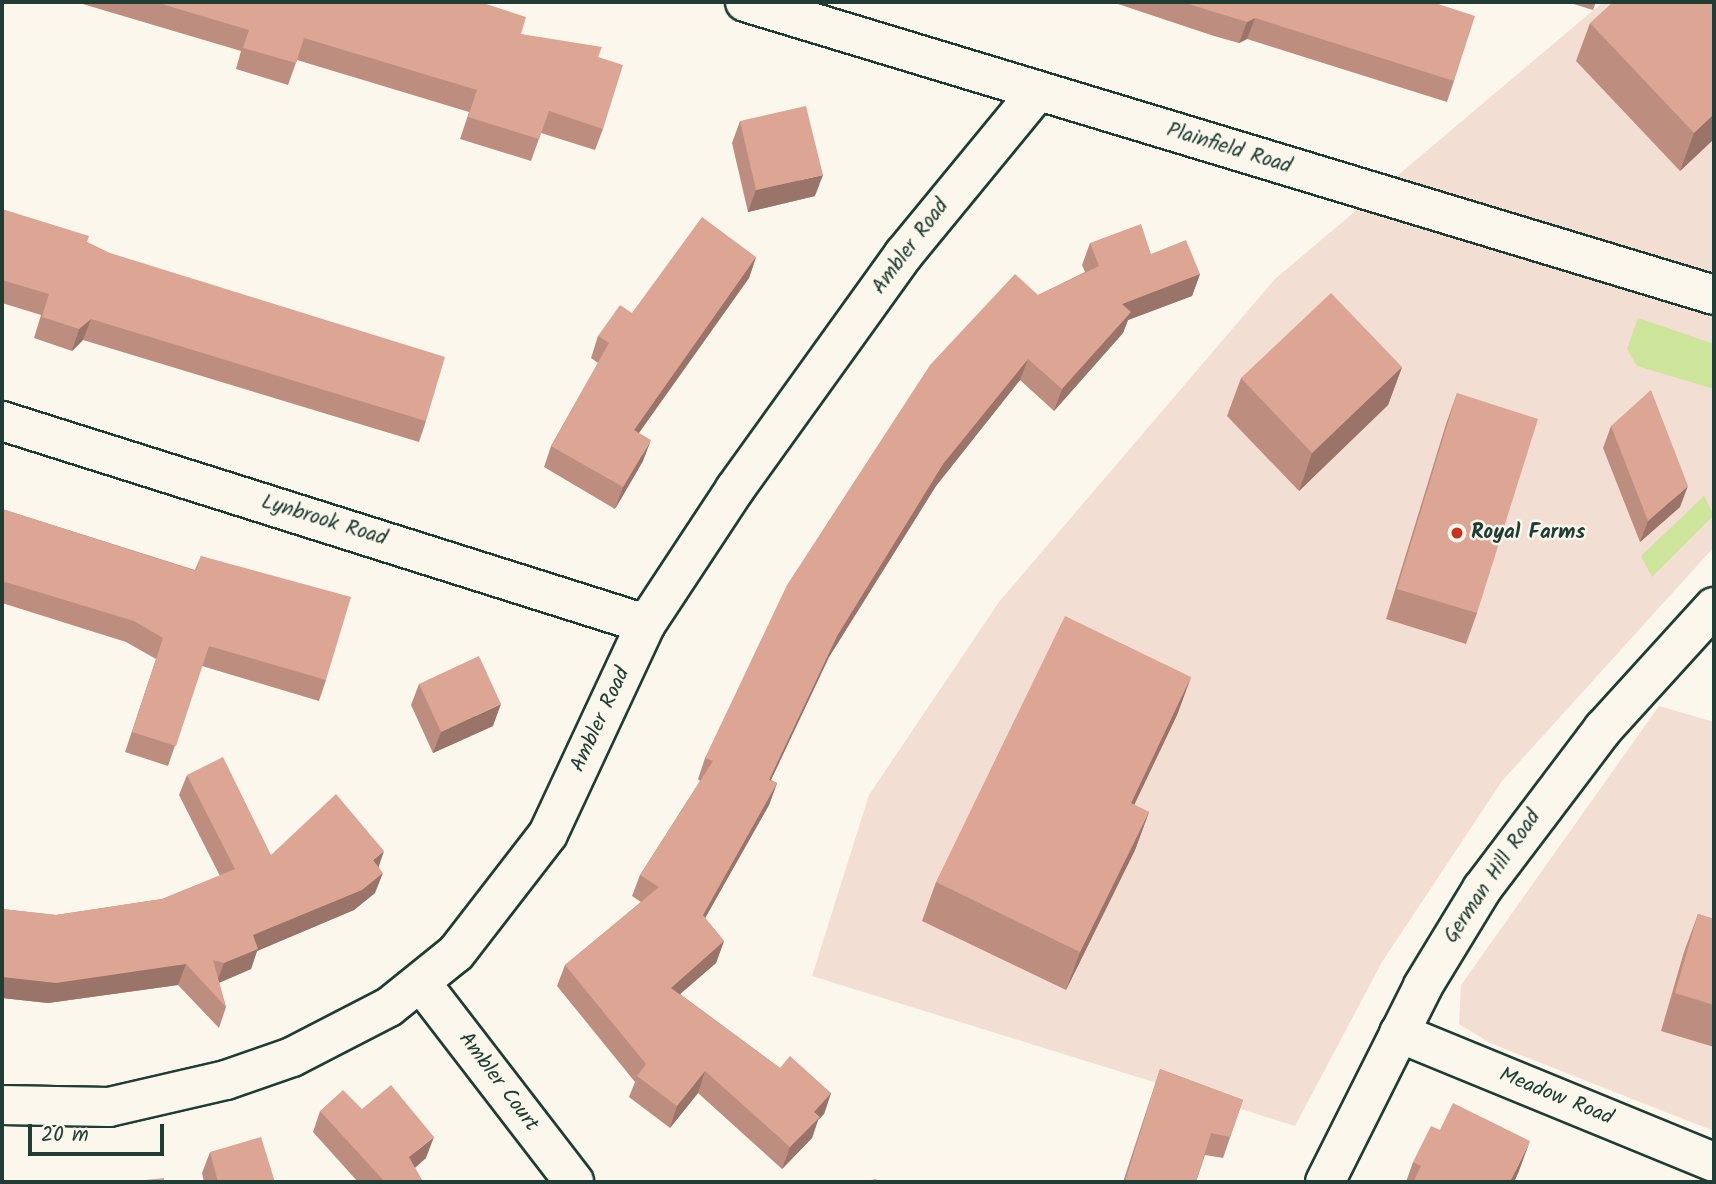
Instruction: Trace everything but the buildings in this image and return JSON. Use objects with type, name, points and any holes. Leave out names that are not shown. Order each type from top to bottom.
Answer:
[{"type":"street","name":"Plainfield Road","points":[[745,2],[1714,295]]},
{"type":"street","name":"Ambler Road","points":[[2,1105],[109,1107],[226,1080],[342,1033],[421,983],[482,926],[548,834],[646,624],[850,328],[1038,91]]},
{"type":"street","name":"Lynbrook Road","points":[[2,421],[646,624]]},
{"type":"street","name":"German Hill Road","points":[[1325,1182],[1441,953],[1539,809],[1714,607]]},
{"type":"street","name":"Ambler Court","points":[[421,983],[574,1182]]},
{"type":"street","name":"Meadow Road","points":[[1399,1032],[1714,1162]]},
{"type":"shaded area","points":[[1603,2],[1714,2],[1714,547],[1502,781],[1382,962],[1295,1126],[812,976],[869,795],[999,602],[1275,279]]},
{"type":"shaded area","points":[[1659,706],[1714,722],[1714,1131],[1490,1043],[1459,1024],[1461,985]]},
{"type":"green space","points":[[1638,318],[1714,344],[1714,389],[1637,366],[1627,349]]},
{"type":"green space","points":[[1704,496],[1714,515],[1652,577],[1641,556]]},
{"type":"place","name":"Royal Farms","points":[[1457,533]]}]
